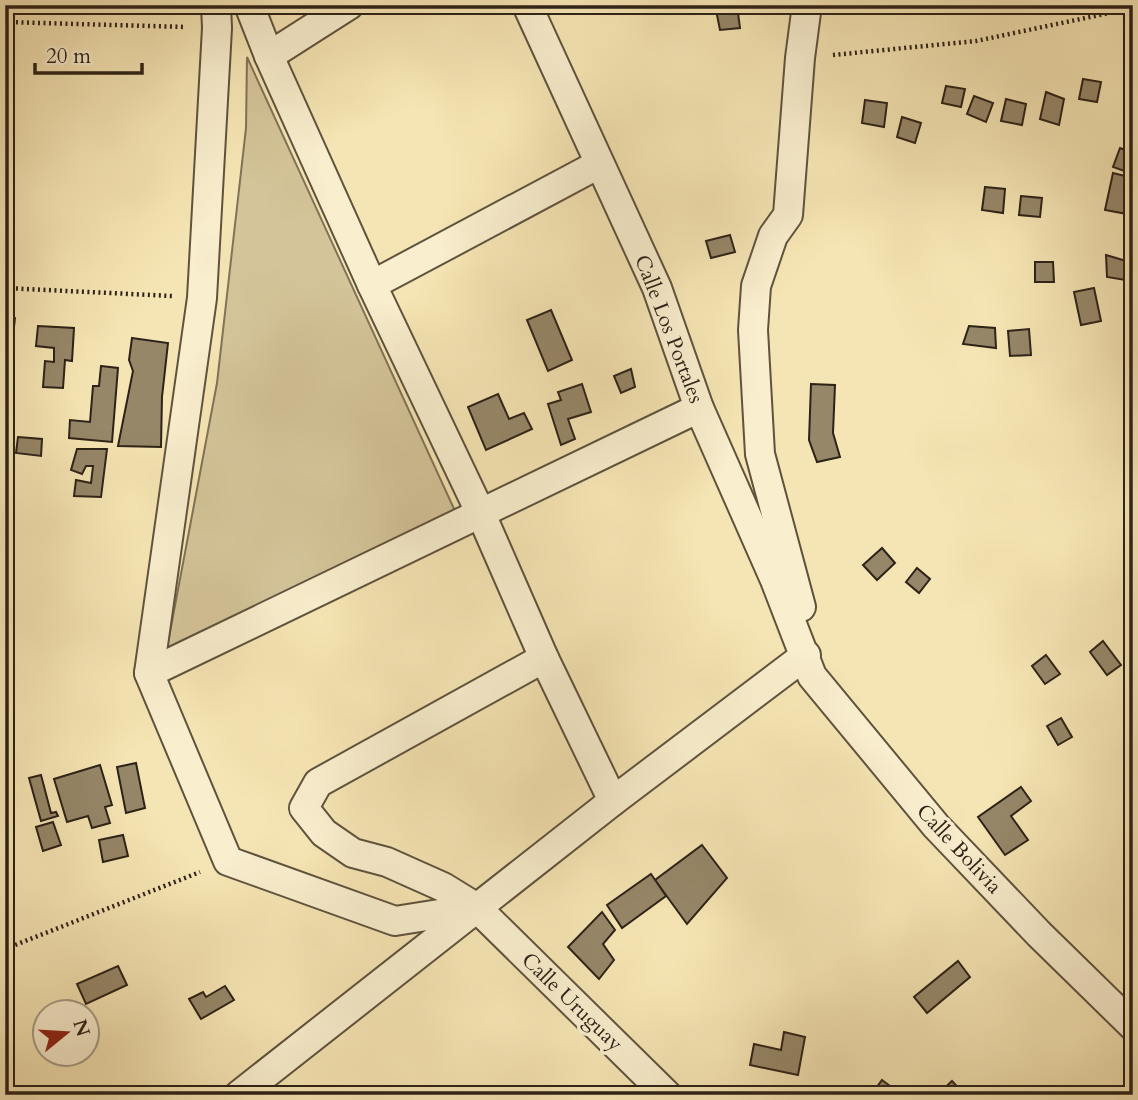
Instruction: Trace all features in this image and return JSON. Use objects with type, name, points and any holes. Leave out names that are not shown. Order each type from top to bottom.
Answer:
[{"type":"street","points":[[249,5],[269,56],[372,285],[481,514],[544,659],[613,801]]},
{"type":"street","points":[[269,56],[349,5]]},
{"type":"street","name":"Calle Los Portales","points":[[527,5],[657,288],[699,408],[806,655]]},
{"type":"street","points":[[239,1095],[613,801],[806,655],[800,597],[761,454],[753,330],[756,286],[773,236],[788,215],[800,58],[807,5]]},
{"type":"street","points":[[216,17],[202,298],[149,673],[229,861],[396,921],[477,908]]},
{"type":"street","points":[[372,285],[599,163]]},
{"type":"street","points":[[149,673],[699,408]]},
{"type":"street","name":"Calle Bolivia","points":[[806,655],[812,676],[936,826],[1039,934],[1133,1026]]},
{"type":"street","name":"Calle Uruguay","points":[[544,659],[318,783],[304,808],[324,833],[353,853],[387,862],[421,877],[477,908],[667,1095]]},
{"type":"path","points":[[800,58],[976,41],[1133,8]]},
{"type":"path","points":[[5,22],[216,17]]},
{"type":"path","points":[[5,288],[202,298]]},
{"type":"path","points":[[5,949],[229,861]]},
{"type":"shaded area","points":[[247,57],[455,511],[167,648],[217,383],[246,128]]},
{"type":"building","points":[[715,5],[737,5],[740,28],[720,30]]},
{"type":"building","points":[[1083,79],[1101,82],[1097,102],[1079,99]]},
{"type":"building","points":[[946,86],[965,89],[961,107],[942,103]]},
{"type":"building","points":[[1046,92],[1064,99],[1059,125],[1040,119]]},
{"type":"building","points":[[974,96],[993,103],[986,122],[967,114]]},
{"type":"building","points":[[1006,99],[1026,104],[1022,125],[1001,121]]},
{"type":"building","points":[[865,100],[887,103],[884,127],[862,123]]},
{"type":"building","points":[[902,117],[921,123],[915,143],[897,137]]},
{"type":"building","points":[[1120,148],[1133,153],[1133,174],[1113,167]]},
{"type":"building","points":[[1113,173],[1133,178],[1127,214],[1105,210]]},
{"type":"building","points":[[985,187],[1005,189],[1003,213],[982,210]]},
{"type":"building","points":[[1021,196],[1042,198],[1040,217],[1019,215]]},
{"type":"building","points":[[730,235],[735,252],[711,258],[706,241]]},
{"type":"building","points":[[1106,255],[1133,263],[1132,281],[1107,277]]},
{"type":"building","points":[[1035,262],[1053,262],[1054,282],[1035,282]]},
{"type":"building","points":[[1094,288],[1101,321],[1081,325],[1074,292]]},
{"type":"building","points":[[551,310],[572,360],[548,371],[527,320]]},
{"type":"building","points":[[5,316],[15,318],[9,370],[5,370]]},
{"type":"building","points":[[38,326],[74,328],[72,361],[65,360],[63,388],[43,387],[45,361],[54,362],[54,348],[36,346]]},
{"type":"building","points":[[969,326],[995,328],[996,348],[963,344]]},
{"type":"building","points":[[1029,329],[1031,355],[1010,356],[1008,331]]},
{"type":"building","points":[[132,338],[168,343],[162,397],[161,447],[118,446],[133,371],[129,360]]},
{"type":"building","points":[[101,366],[118,368],[112,442],[69,438],[70,420],[90,422],[93,386],[99,386]]},
{"type":"building","points":[[631,369],[635,387],[621,393],[614,376]]},
{"type":"building","points":[[582,384],[591,412],[568,419],[575,439],[561,445],[548,404],[561,400],[558,392]]},
{"type":"building","points":[[811,384],[835,385],[833,433],[840,457],[817,462],[809,440]]},
{"type":"building","points":[[498,394],[509,419],[524,413],[532,429],[486,450],[468,407]]},
{"type":"building","points":[[18,437],[42,439],[41,456],[16,453]]},
{"type":"building","points":[[77,449],[107,449],[101,497],[74,496],[76,480],[91,483],[93,466],[86,466],[82,474],[71,470]]},
{"type":"building","points":[[882,548],[895,563],[877,580],[863,565]]},
{"type":"building","points":[[917,568],[930,579],[919,593],[906,582]]},
{"type":"building","points":[[1103,641],[1121,665],[1107,675],[1090,652]]},
{"type":"building","points":[[1046,655],[1060,674],[1045,684],[1032,666]]},
{"type":"building","points":[[1061,718],[1072,737],[1058,745],[1047,726]]},
{"type":"building","points":[[136,763],[145,808],[126,813],[117,767]]},
{"type":"building","points":[[100,765],[112,805],[105,807],[110,823],[92,828],[88,816],[67,822],[54,779]]},
{"type":"building","points":[[41,775],[51,813],[56,812],[58,816],[41,821],[29,778]]},
{"type":"building","points":[[1021,787],[1031,801],[1011,816],[1028,840],[1005,855],[978,817]]},
{"type":"building","points":[[53,822],[61,845],[43,851],[36,827]]},
{"type":"building","points":[[123,835],[128,856],[103,862],[99,840]]},
{"type":"building","points":[[702,845],[727,878],[687,924],[655,880]]},
{"type":"building","points":[[651,874],[666,896],[622,928],[607,905]]},
{"type":"building","points":[[602,912],[615,930],[603,944],[614,960],[599,979],[568,947]]},
{"type":"building","points":[[958,961],[970,977],[927,1013],[914,997]]},
{"type":"building","points":[[118,966],[127,985],[99,998],[83,998],[77,984]]},
{"type":"building","points":[[225,986],[234,1000],[201,1019],[189,999],[203,992],[206,997]]},
{"type":"building","points":[[784,1032],[805,1037],[798,1075],[750,1065],[754,1044],[781,1050]]},
{"type":"building","points":[[882,1080],[898,1092],[896,1095],[871,1095]]},
{"type":"building","points":[[952,1081],[962,1092],[959,1095],[937,1095]]}]
